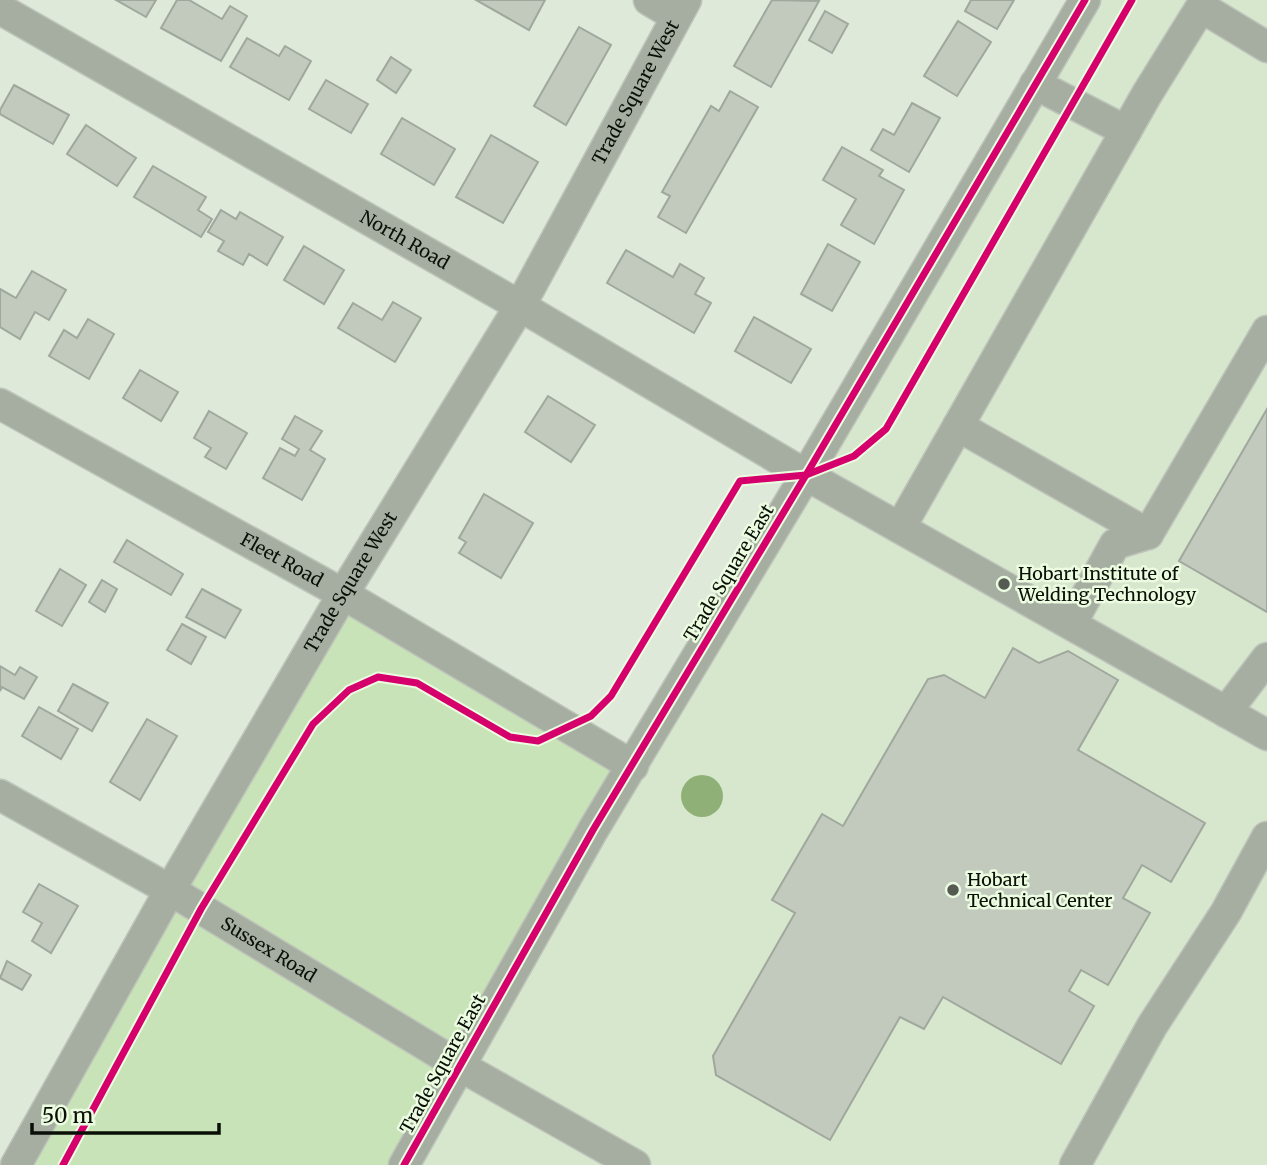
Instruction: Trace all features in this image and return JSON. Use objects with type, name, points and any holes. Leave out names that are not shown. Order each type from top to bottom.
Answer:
[{"type":"street","points":[[649,0],[681,8]]},
{"type":"street","name":"Trade Square East","points":[[404,1165],[593,830],[806,475],[1085,0]]},
{"type":"street","points":[[900,528],[1126,131],[1201,7],[1267,47]]},
{"type":"street","name":"Trade Square West","points":[[16,1165],[170,890],[343,594],[520,306],[681,8]]},
{"type":"street","name":"North Road","points":[[0,9],[520,306],[806,475],[1267,735]]},
{"type":"street","points":[[1035,84],[1126,131]]},
{"type":"street","points":[[1071,624],[1115,544],[1147,534],[1267,331]]},
{"type":"street","name":"Fleet Road","points":[[0,404],[343,594],[633,765]]},
{"type":"street","points":[[958,426],[1147,534]]},
{"type":"street","points":[[1226,712],[1267,658]]},
{"type":"street","name":"Sussex Road","points":[[0,795],[170,890],[460,1066],[635,1165]]},
{"type":"street","points":[[1075,1165],[1152,1026],[1226,912],[1267,837]]},
{"type":"shaded area","name":"Hobart Institute of Welding Technology","points":[[1085,0],[1267,0],[1267,1165],[404,1165]]},
{"type":"shaded area","points":[[343,594],[633,766],[404,1165],[16,1165]]},
{"type":"shaded area","points":[[702,775],[717,781],[723,796],[717,811],[702,817],[687,811],[681,796],[687,781]]},
{"type":"building","points":[[116,0],[156,0],[146,17]]},
{"type":"building","points":[[177,0],[189,0],[222,19],[230,6],[247,16],[221,61],[161,28]]},
{"type":"building","points":[[476,0],[545,0],[529,30]]},
{"type":"building","points":[[772,0],[819,1],[771,87],[734,66]]},
{"type":"building","points":[[971,0],[1014,0],[997,29],[965,11]]},
{"type":"building","points":[[825,11],[848,24],[832,53],[809,40]]},
{"type":"building","points":[[958,21],[991,42],[957,96],[924,76]]},
{"type":"building","points":[[579,27],[611,45],[566,125],[534,106]]},
{"type":"building","points":[[247,38],[279,56],[285,46],[311,61],[289,100],[230,67]]},
{"type":"building","points":[[391,57],[411,70],[396,93],[377,80]]},
{"type":"building","points":[[326,80],[368,104],[351,133],[309,109]]},
{"type":"building","points":[[14,85],[69,115],[53,144],[0,114]]},
{"type":"building","points":[[730,91],[758,107],[686,233],[658,217],[670,196],[662,192],[711,106],[719,111]]},
{"type":"building","points":[[912,103],[940,118],[909,172],[871,150],[883,129],[894,135]]},
{"type":"building","points":[[402,118],[455,149],[434,185],[381,154]]},
{"type":"building","points":[[86,125],[136,158],[117,186],[67,154]]},
{"type":"building","points":[[491,135],[538,162],[503,223],[456,197]]},
{"type":"building","points":[[842,147],[883,170],[879,176],[904,190],[874,244],[841,225],[856,199],[823,180]]},
{"type":"building","points":[[153,166],[206,197],[198,210],[212,219],[201,237],[134,197]]},
{"type":"building","points":[[221,210],[236,219],[240,212],[283,237],[267,265],[249,254],[243,265],[218,251],[224,241],[208,232]]},
{"type":"building","points":[[828,244],[860,262],[832,311],[801,294]]},
{"type":"building","points":[[304,246],[344,270],[324,304],[284,280]]},
{"type":"building","points":[[626,250],[673,277],[680,264],[704,278],[695,294],[711,303],[694,333],[607,283]]},
{"type":"building","points":[[32,271],[66,290],[49,320],[35,312],[20,339],[0,327],[0,289],[16,298]]},
{"type":"building","points":[[393,302],[421,318],[395,362],[338,328],[353,303],[382,320]]},
{"type":"building","points":[[754,317],[811,349],[791,383],[735,351]]},
{"type":"building","points":[[88,319],[114,334],[89,379],[49,356],[64,330],[77,338]]},
{"type":"building","points":[[140,370],[178,392],[161,421],[123,398]]},
{"type":"building","points":[[548,396],[595,425],[571,462],[525,432]]},
{"type":"building","points":[[1267,409],[1267,612],[1179,561]]},
{"type":"building","points":[[209,411],[247,433],[226,469],[205,457],[211,448],[194,438]]},
{"type":"building","points":[[295,416],[322,431],[310,450],[325,459],[302,500],[263,478],[280,448],[295,456],[299,449],[282,439]]},
{"type":"building","points":[[484,494],[533,523],[501,578],[459,553],[466,542],[459,538]]},
{"type":"building","points":[[127,540],[183,574],[171,595],[114,562]]},
{"type":"building","points":[[60,569],[86,585],[62,626],[36,611]]},
{"type":"building","points":[[102,580],[117,589],[105,612],[89,602]]},
{"type":"building","points":[[202,589],[241,610],[225,638],[186,617]]},
{"type":"building","points":[[182,624],[206,637],[191,664],[167,650]]},
{"type":"building","name":"Hobart Technical Center","points":[[1013,648],[1039,663],[1068,651],[1118,680],[1078,750],[1205,823],[1171,882],[1142,865],[1123,898],[1150,913],[1108,985],[1081,970],[1069,991],[1094,1006],[1061,1064],[943,997],[924,1029],[900,1017],[830,1140],[716,1075],[713,1056],[795,913],[772,900],[822,814],[843,826],[928,679],[944,675],[985,698]]},
{"type":"building","points":[[0,666],[15,675],[20,667],[37,677],[24,699],[2,687],[0,691]]},
{"type":"building","points":[[73,684],[108,703],[92,731],[58,711]]},
{"type":"building","points":[[39,707],[78,729],[61,759],[22,736]]},
{"type":"building","points":[[147,719],[177,736],[140,800],[110,782]]},
{"type":"building","points":[[39,884],[78,906],[51,953],[32,941],[42,923],[23,912]]},
{"type":"building","points":[[7,961],[31,975],[22,990],[0,978]]},
{"type":"cycle path","points":[[404,1165],[593,830],[806,475],[1085,0]]},
{"type":"cycle path","points":[[63,1165],[201,909],[313,724],[349,690],[378,677],[417,683],[510,737],[538,741],[591,716],[611,696],[740,481],[806,475],[854,456],[886,429],[1132,0]]},
{"type":"place","name":"Hobart Institute of Welding Technology","points":[[1004,584]]},
{"type":"place","name":"Hobart Technical Center","points":[[953,890]]}]
